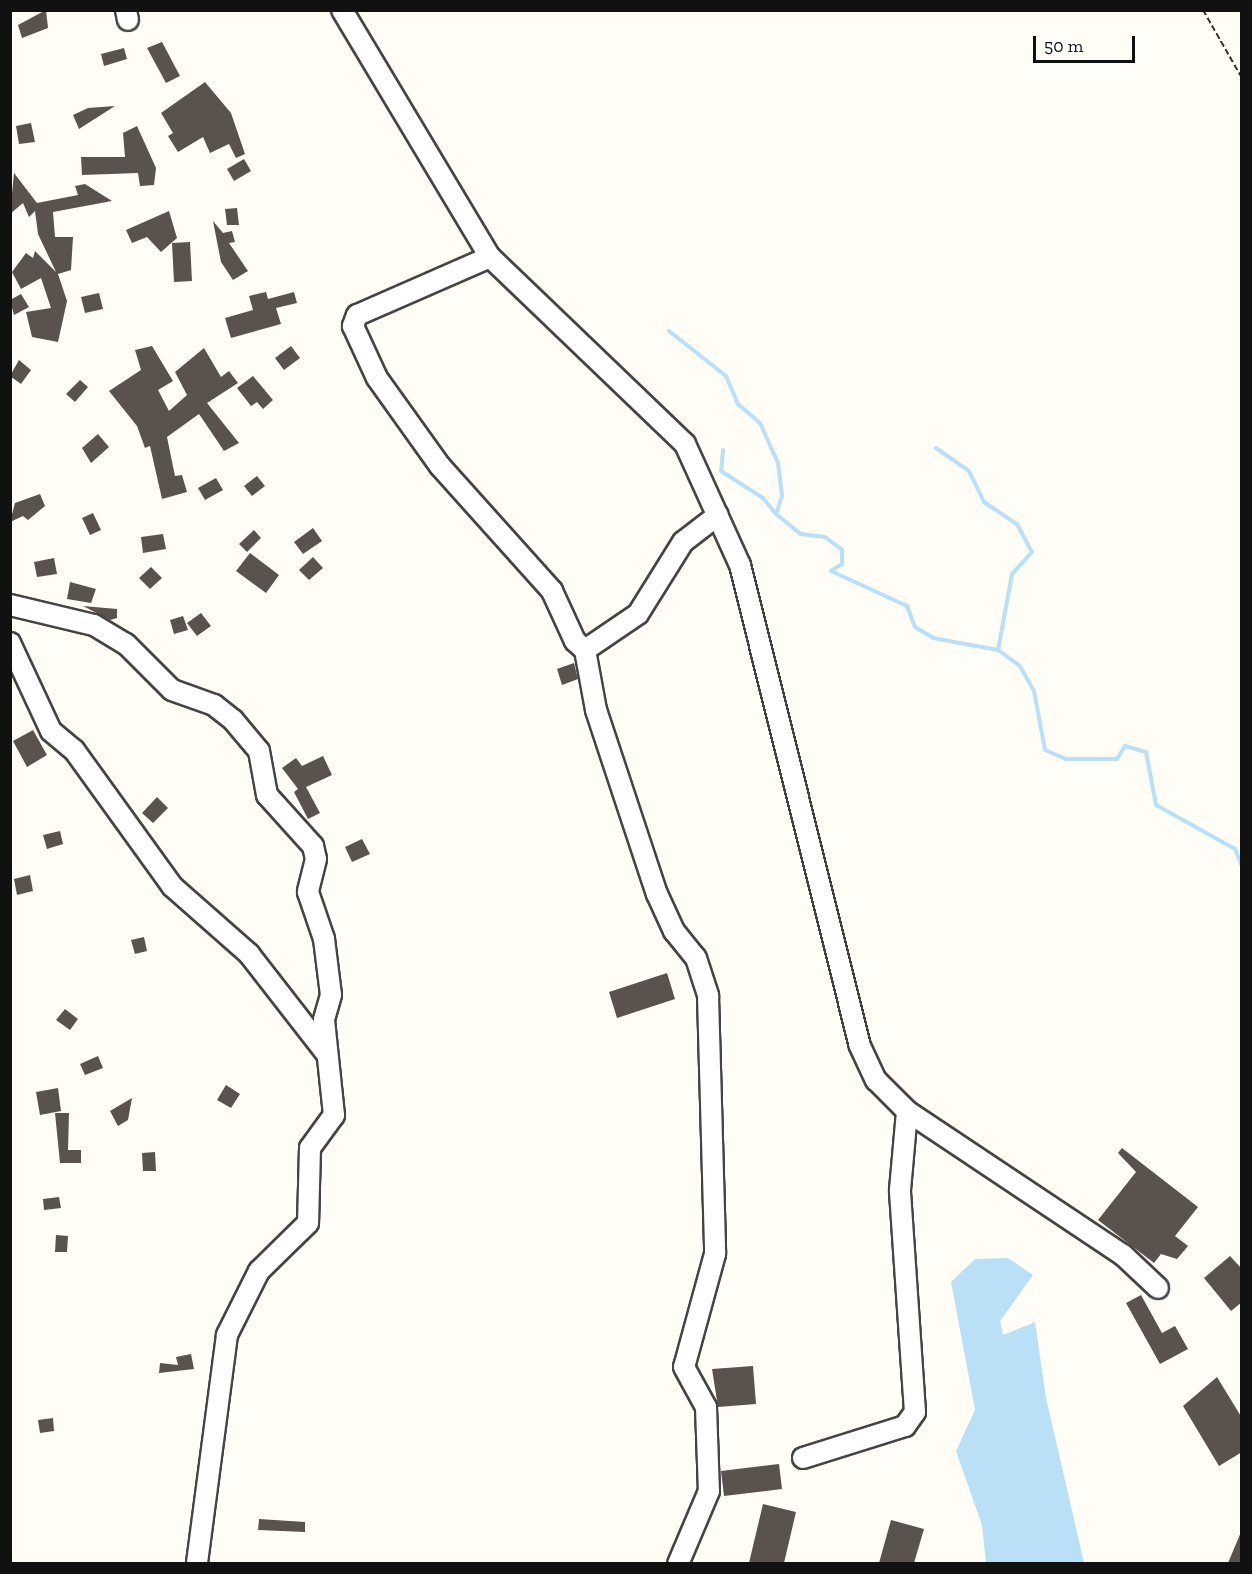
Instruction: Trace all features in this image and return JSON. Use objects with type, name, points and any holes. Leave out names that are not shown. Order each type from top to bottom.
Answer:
[{"type":"street","points":[[342,10],[490,257],[671,428],[718,515],[740,565],[858,1044],[876,1080],[907,1111],[1123,1255],[1158,1288]]},
{"type":"street","points":[[490,257],[357,315],[352,326],[376,378],[473,506],[552,591],[575,641],[585,650],[596,710],[657,894],[674,932],[696,958],[708,996],[715,1254],[684,1367],[706,1407],[709,1491],[678,1563]]},
{"type":"street","points":[[585,650],[638,614],[682,543],[718,515]]},
{"type":"street","points":[[10,605],[102,630],[126,644],[172,690],[214,705],[259,751],[267,795],[314,852],[308,892],[324,939],[331,995],[324,1020],[334,1115],[310,1148],[310,1217],[259,1271],[222,1352],[217,1433],[196,1563]]},
{"type":"street","points":[[10,643],[51,731],[74,750],[172,886],[249,954],[326,1053]]},
{"type":"street","points":[[803,1458],[905,1426],[915,1412],[900,1190],[907,1111]]},
{"type":"path","points":[[1203,10],[1242,78]]},
{"type":"water","points":[[1008,1258],[1033,1275],[1000,1321],[1003,1335],[1035,1322],[1046,1398],[1084,1563],[986,1563],[982,1525],[956,1451],[975,1410],[951,1282],[975,1259]]},
{"type":"building","points":[[46,10],[48,28],[22,38],[18,25]]},
{"type":"building","points":[[162,42],[180,76],[166,83],[147,48]]},
{"type":"building","points":[[124,48],[127,59],[104,66],[101,54]]},
{"type":"building","points":[[205,82],[231,113],[245,154],[236,158],[229,144],[210,153],[203,137],[178,152],[168,136],[173,133],[161,113]]},
{"type":"building","points":[[115,106],[79,129],[73,115],[88,108]]},
{"type":"building","points":[[31,123],[35,142],[19,144],[16,126]]},
{"type":"building","points":[[137,126],[156,168],[154,185],[140,186],[138,173],[82,175],[81,157],[125,157],[123,133]]},
{"type":"building","points":[[244,159],[251,171],[234,181],[227,169]]},
{"type":"building","points":[[14,173],[37,203],[78,195],[75,186],[85,184],[112,201],[53,212],[55,237],[73,237],[71,270],[58,274],[67,301],[58,342],[32,337],[26,312],[51,308],[41,278],[21,289],[12,272],[26,253],[33,258],[35,251],[56,272],[38,234],[35,211],[29,217],[23,203],[10,214]]},
{"type":"building","points":[[237,208],[239,225],[227,225],[225,209]]},
{"type":"building","points":[[169,211],[177,238],[161,252],[147,237],[132,243],[126,230]]},
{"type":"building","points":[[213,221],[223,233],[232,231],[235,242],[229,243],[248,271],[233,280],[221,262]]},
{"type":"building","points":[[190,242],[192,281],[174,282],[172,243]]},
{"type":"building","points":[[266,292],[268,299],[294,292],[297,303],[276,308],[281,324],[231,338],[225,318],[253,310],[249,296]]},
{"type":"building","points":[[99,293],[103,309],[85,313],[81,297]]},
{"type":"building","points":[[21,294],[29,307],[14,315],[10,300]]},
{"type":"building","points":[[152,346],[173,381],[158,390],[169,411],[187,395],[175,372],[204,348],[221,377],[229,371],[238,383],[207,403],[239,443],[224,451],[199,414],[167,437],[175,476],[182,475],[187,492],[162,499],[150,446],[145,448],[137,426],[109,391],[141,370],[135,350]]},
{"type":"building","points":[[291,346],[300,358],[284,370],[275,358]]},
{"type":"building","points":[[19,360],[31,370],[21,384],[10,376]]},
{"type":"building","points":[[253,376],[273,400],[263,409],[257,402],[251,406],[237,388]]},
{"type":"building","points":[[80,380],[88,387],[75,402],[66,394]]},
{"type":"building","points":[[98,434],[109,447],[91,463],[82,448]]},
{"type":"building","points":[[257,476],[265,486],[252,496],[244,486]]},
{"type":"building","points":[[216,478],[223,490],[205,500],[198,488]]},
{"type":"building","points":[[40,494],[45,506],[28,520],[23,516],[10,522],[15,503]]},
{"type":"building","points":[[93,513],[101,530],[90,535],[82,518]]},
{"type":"building","points":[[313,528],[322,541],[303,554],[294,542]]},
{"type":"building","points":[[254,530],[261,538],[247,552],[239,544]]},
{"type":"building","points":[[163,534],[166,549],[143,553],[141,537]]},
{"type":"building","points":[[250,553],[279,575],[266,593],[236,571]]},
{"type":"building","points":[[313,557],[323,568],[309,580],[299,570]]},
{"type":"building","points":[[54,558],[57,574],[37,577],[34,562]]},
{"type":"building","points":[[151,567],[162,578],[150,589],[139,578]]},
{"type":"building","points":[[70,582],[96,589],[91,603],[67,599]]},
{"type":"building","points":[[83,606],[117,609],[117,618],[110,620]]},
{"type":"building","points":[[201,613],[211,626],[197,636],[187,623]]},
{"type":"building","points":[[183,616],[188,630],[174,634],[170,620]]},
{"type":"building","points":[[574,663],[578,679],[562,685],[557,669]]},
{"type":"building","points":[[33,730],[47,755],[27,767],[13,741]]},
{"type":"building","points":[[323,756],[332,775],[306,787],[320,813],[308,819],[294,792],[298,789],[282,768],[296,758],[302,766]]},
{"type":"building","points":[[157,797],[168,808],[153,823],[142,813]]},
{"type":"building","points":[[60,831],[63,844],[47,849],[43,835]]},
{"type":"building","points":[[362,839],[370,854],[352,862],[345,847]]},
{"type":"building","points":[[30,875],[33,891],[17,895],[14,879]]},
{"type":"building","points":[[144,937],[147,951],[135,954],[131,940]]},
{"type":"building","points":[[667,973],[675,999],[617,1018],[609,992]]},
{"type":"building","points":[[65,1009],[78,1019],[70,1030],[56,1020]]},
{"type":"building","points":[[98,1056],[103,1068],[85,1075],[80,1064]]},
{"type":"building","points":[[226,1085],[240,1094],[231,1108],[217,1100]]},
{"type":"building","points":[[58,1088],[61,1111],[40,1115],[36,1092]]},
{"type":"building","points":[[132,1098],[128,1120],[118,1126],[110,1111]]},
{"type":"building","points":[[55,1113],[69,1113],[68,1150],[81,1150],[81,1163],[60,1163]]},
{"type":"building","points":[[1122,1148],[1198,1207],[1175,1236],[1188,1246],[1177,1259],[1161,1254],[1154,1263],[1098,1220],[1136,1172],[1118,1153]]},
{"type":"building","points":[[155,1152],[156,1171],[143,1171],[142,1153]]},
{"type":"building","points":[[59,1197],[61,1208],[44,1210],[43,1199]]},
{"type":"building","points":[[56,1235],[68,1236],[67,1252],[55,1252]]},
{"type":"building","points":[[1230,1256],[1242,1269],[1242,1302],[1231,1311],[1204,1278]]},
{"type":"building","points":[[1141,1295],[1162,1333],[1175,1326],[1188,1349],[1160,1364],[1126,1303]]},
{"type":"building","points":[[191,1354],[194,1369],[159,1373],[160,1363],[178,1365],[176,1357]]},
{"type":"building","points":[[753,1366],[756,1404],[718,1407],[712,1369]]},
{"type":"building","points":[[1217,1377],[1242,1418],[1242,1452],[1219,1466],[1183,1406]]},
{"type":"building","points":[[53,1418],[54,1431],[40,1433],[38,1420]]},
{"type":"building","points":[[779,1464],[782,1489],[724,1496],[721,1471]]},
{"type":"building","points":[[763,1504],[796,1512],[784,1563],[749,1563]]},
{"type":"building","points":[[259,1519],[305,1522],[305,1532],[258,1530]]},
{"type":"building","points":[[891,1520],[924,1529],[914,1563],[879,1563]]},
{"type":"building","points":[[1241,1532],[1242,1563],[1228,1563]]},
{"type":"waterway","points":[[669,331],[726,376],[738,404],[760,423],[778,463],[782,496],[776,514],[801,534],[825,537],[842,550],[842,564],[831,571],[907,606],[915,627],[933,638],[998,650],[1020,666],[1034,691],[1045,750],[1066,759],[1117,759],[1125,746],[1146,752],[1156,805],[1235,849],[1242,866]]},
{"type":"waterway","points":[[936,448],[969,471],[984,502],[1017,524],[1032,552],[1012,574],[998,650]]},
{"type":"waterway","points":[[723,450],[721,471],[763,498],[776,514]]}]
